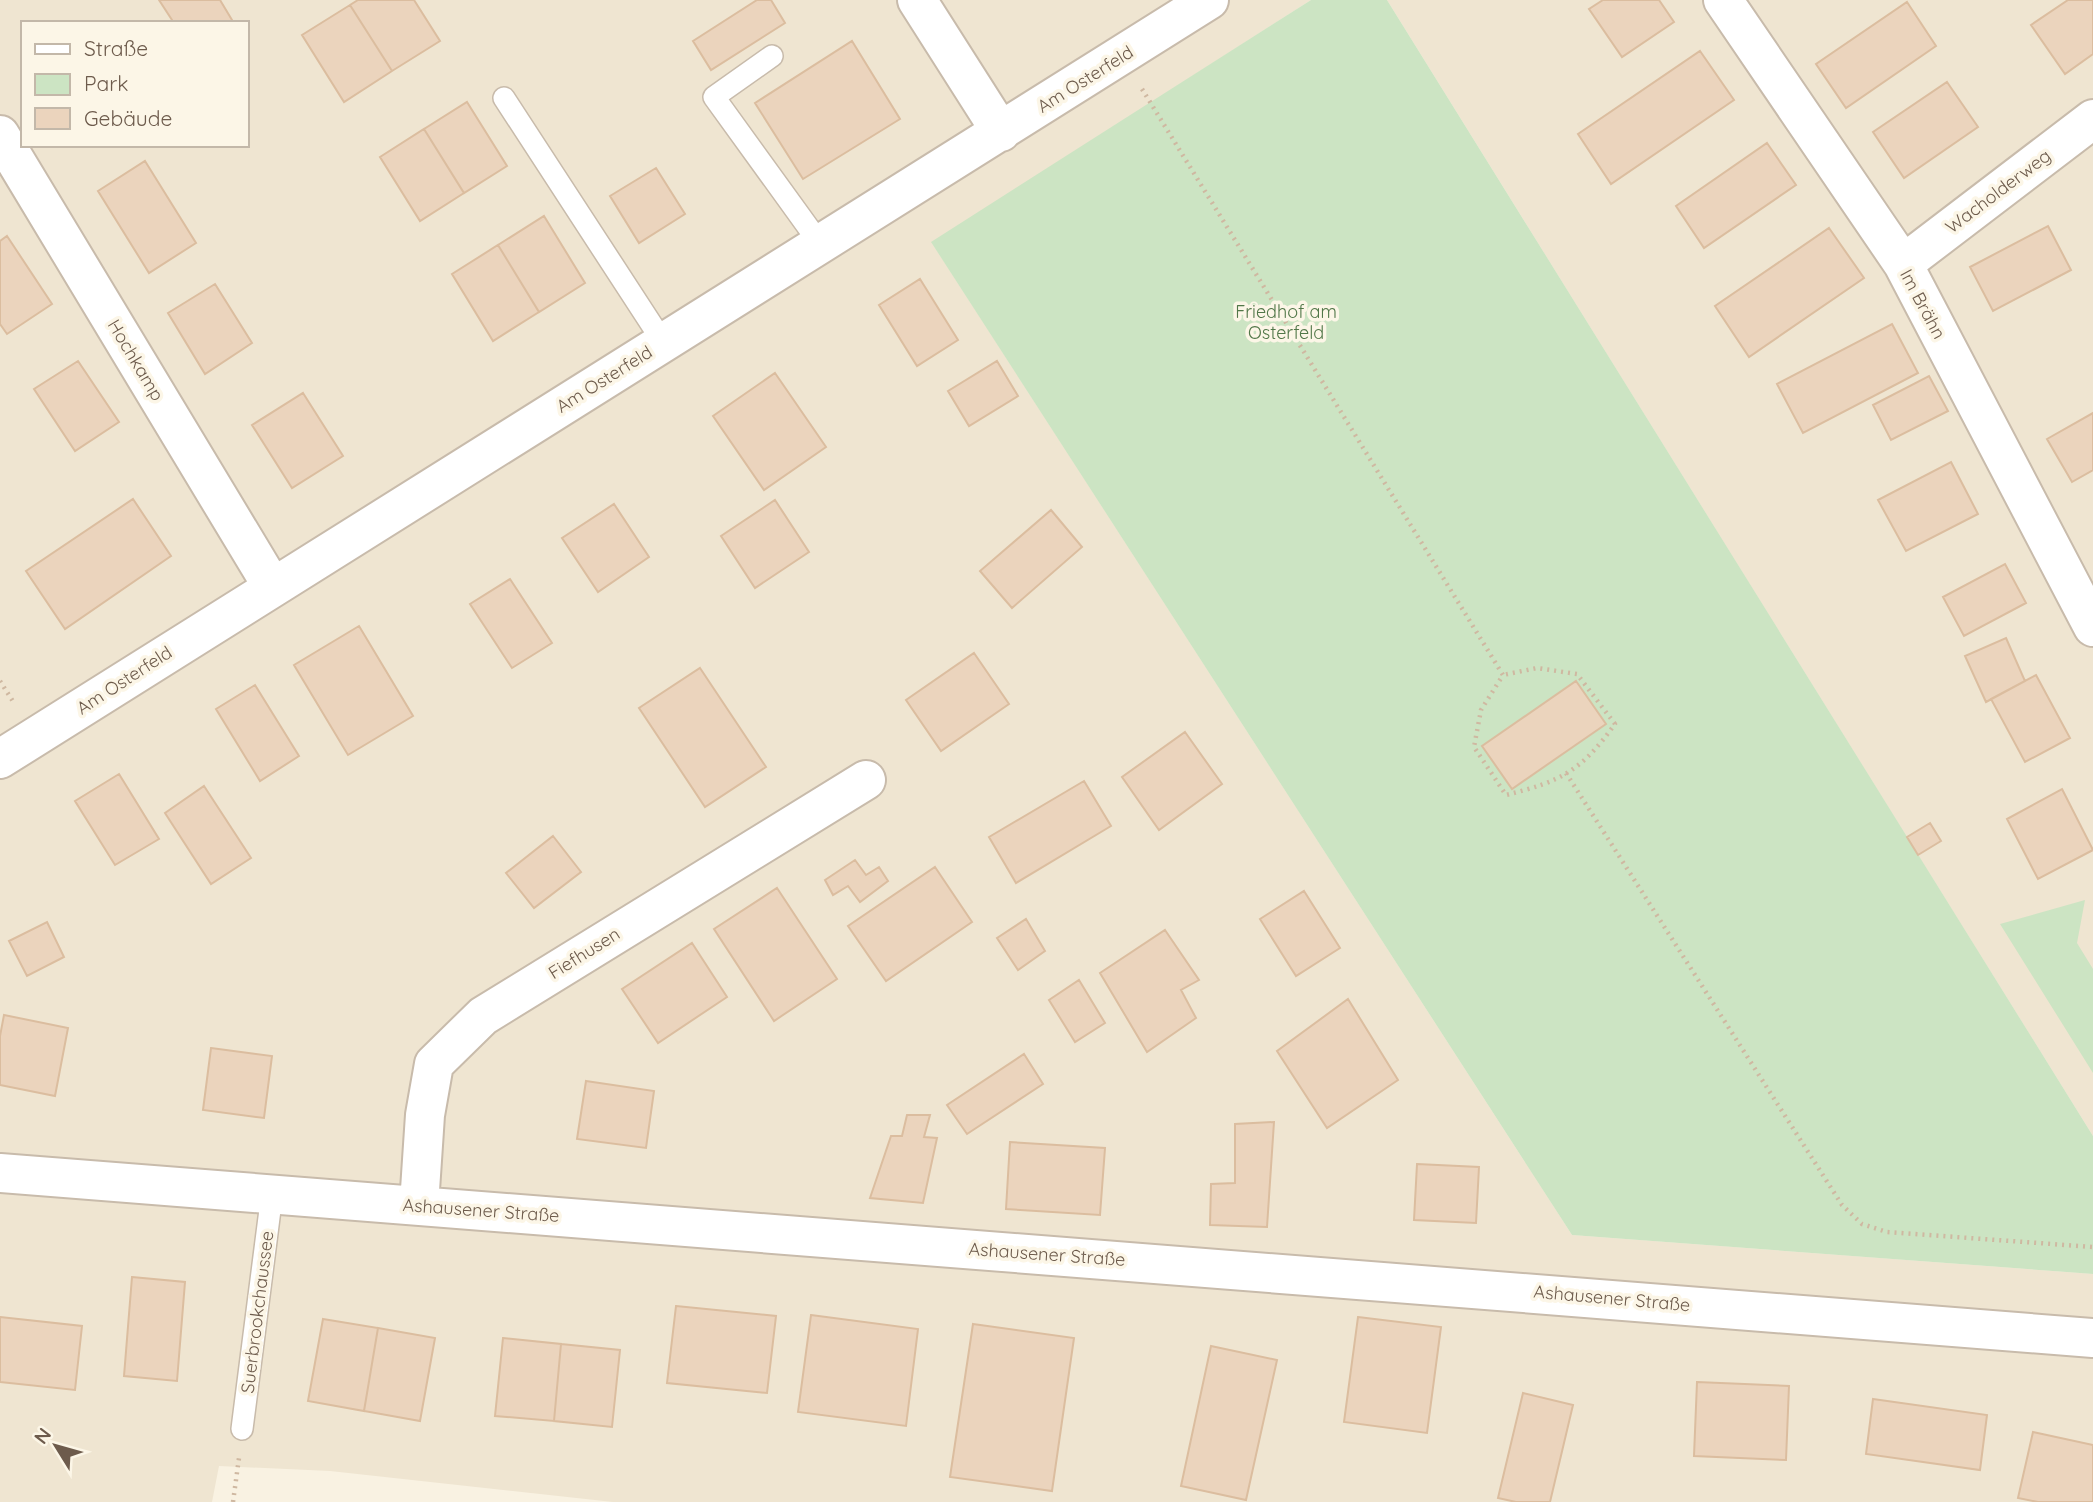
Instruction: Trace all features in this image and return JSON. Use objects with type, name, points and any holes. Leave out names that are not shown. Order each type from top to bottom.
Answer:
[{"type":"street","points":[[918,0],[1000,132]]},
{"type":"street","name":"Am Osterfeld","points":[[0,759],[1209,0]]},
{"type":"street","name":"Im Brähn","points":[[1723,0],[1903,264],[2093,626]]},
{"type":"street","name":"Wacholderweg","points":[[1903,264],[2093,119]]},
{"type":"street","name":"Hochkamp","points":[[0,135],[272,586]]},
{"type":"street","name":"Fiefhusen","points":[[419,1205],[425,1115],[435,1064],[483,1016],[866,780]]},
{"type":"street","name":"Ashausener Straße","points":[[0,1173],[2093,1338]]},
{"type":"lane","points":[[772,57],[714,97],[821,245]]},
{"type":"lane","points":[[504,98],[663,342]]},
{"type":"lane","name":"Suerbrookchaussee","points":[[242,1429],[272,1194]]},
{"type":"path","points":[[1121,56],[1503,676]]},
{"type":"path","points":[[1537,668],[1577,674],[1615,724],[1591,757],[1547,785],[1506,795],[1474,747],[1480,710],[1503,676],[1537,668]]},
{"type":"path","points":[[1566,773],[1842,1205],[1862,1224],[1887,1231],[2093,1247]]},
{"type":"path","points":[[233,1502],[242,1429]]},
{"type":"shaded area","points":[[0,0],[1311,0],[932,243],[1572,1235],[2093,1274],[2093,1502],[613,1502],[330,1471],[219,1466],[212,1502],[0,1502]]},
{"type":"shaded area","points":[[1387,0],[2093,0],[2093,1136],[1918,855]]},
{"type":"green space","name":"Friedhof am Osterfeld","points":[[1311,0],[1387,0],[2093,1136],[2093,1274],[1572,1235],[931,242]]},
{"type":"green space","points":[[2085,900],[2077,943],[2093,969],[2093,1073],[2000,924]]},
{"type":"building","points":[[159,0],[220,0],[232,20],[231,21],[173,21]]},
{"type":"building","points":[[358,0],[414,0],[440,41],[392,71],[350,5]]},
{"type":"building","points":[[757,0],[771,0],[785,23],[711,70],[693,41]]},
{"type":"building","points":[[1603,0],[1659,0],[1674,22],[1622,57],[1589,9]]},
{"type":"building","points":[[2068,0],[2093,0],[2093,54],[2065,74],[2031,25]]},
{"type":"building","points":[[1907,2],[1936,46],[1846,108],[1816,64]]},
{"type":"building","points":[[350,5],[392,71],[344,102],[302,35]]},
{"type":"building","points":[[852,41],[900,119],[803,179],[755,103]]},
{"type":"building","points":[[1700,51],[1734,100],[1611,184],[1578,134]]},
{"type":"building","points":[[1947,82],[1978,127],[1904,178],[1873,132]]},
{"type":"building","points":[[467,102],[507,166],[464,193],[424,129]]},
{"type":"building","points":[[424,129],[464,193],[420,221],[380,157]]},
{"type":"building","points":[[1767,143],[1796,185],[1704,248],[1676,206]]},
{"type":"building","points":[[145,161],[196,243],[149,273],[98,191]]},
{"type":"building","points":[[656,168],[685,214],[639,243],[610,196]]},
{"type":"building","points":[[544,216],[585,283],[539,312],[498,245]]},
{"type":"building","points":[[2048,226],[2071,270],[1993,311],[1970,267]]},
{"type":"building","points":[[1829,228],[1864,278],[1749,357],[1715,306]]},
{"type":"building","points":[[7,236],[52,304],[7,334],[0,324],[0,241]]},
{"type":"building","points":[[498,245],[539,312],[493,341],[452,274]]},
{"type":"building","points":[[920,279],[958,340],[917,366],[879,305]]},
{"type":"building","points":[[215,284],[252,343],[205,374],[168,313]]},
{"type":"building","points":[[1892,324],[1918,373],[1803,433],[1777,384]]},
{"type":"building","points":[[78,361],[119,422],[75,451],[34,389]]},
{"type":"building","points":[[997,361],[1018,396],[969,426],[948,391]]},
{"type":"building","points":[[775,373],[826,447],[764,490],[713,416]]},
{"type":"building","points":[[1929,376],[1948,411],[1891,440],[1873,405]]},
{"type":"building","points":[[303,393],[343,456],[292,488],[252,425]]},
{"type":"building","points":[[2093,413],[2093,470],[2072,482],[2047,439]]},
{"type":"building","points":[[1951,462],[1978,514],[1906,551],[1878,500]]},
{"type":"building","points":[[133,499],[171,556],[65,629],[26,571]]},
{"type":"building","points":[[775,500],[809,552],[755,588],[721,536]]},
{"type":"building","points":[[614,504],[649,557],[598,592],[562,538]]},
{"type":"building","points":[[1051,510],[1082,547],[1012,608],[980,571]]},
{"type":"building","points":[[2005,564],[2026,603],[1964,636],[1943,597]]},
{"type":"building","points":[[510,579],[552,643],[512,668],[470,604]]},
{"type":"building","points":[[359,626],[413,716],[348,755],[294,665]]},
{"type":"building","points":[[2006,638],[2025,681],[1986,702],[1965,656]]},
{"type":"building","points":[[974,653],[1009,704],[941,751],[906,700]]},
{"type":"building","points":[[700,668],[766,767],[705,807],[639,708]]},
{"type":"building","points":[[2036,675],[2070,738],[2025,762],[1991,699]]},
{"type":"building","points":[[1576,681],[1606,724],[1512,789],[1482,746]]},
{"type":"building","points":[[255,685],[299,756],[260,781],[216,709]]},
{"type":"building","points":[[1185,732],[1222,784],[1159,830],[1122,777]]},
{"type":"building","points":[[119,774],[159,839],[115,865],[75,801]]},
{"type":"building","points":[[1084,781],[1111,826],[1016,883],[989,837]]},
{"type":"building","points":[[204,786],[251,858],[211,884],[165,813]]},
{"type":"building","points":[[2062,789],[2093,850],[2038,879],[2007,819]]},
{"type":"building","points":[[1930,823],[1941,841],[1918,855],[1907,837]]},
{"type":"building","points":[[553,836],[581,872],[534,908],[506,873]]},
{"type":"building","points":[[855,860],[866,875],[879,867],[888,881],[860,902],[848,886],[833,895],[825,880]]},
{"type":"building","points":[[935,867],[972,922],[886,981],[848,926]]},
{"type":"building","points":[[777,888],[837,979],[774,1021],[714,929]]},
{"type":"building","points":[[1304,891],[1340,948],[1296,976],[1260,919]]},
{"type":"building","points":[[1026,919],[1045,951],[1018,970],[997,938]]},
{"type":"building","points":[[47,922],[64,957],[27,976],[9,941]]},
{"type":"building","points":[[1165,930],[1199,980],[1181,990],[1196,1018],[1147,1052],[1100,973]]},
{"type":"building","points":[[692,943],[727,997],[658,1043],[622,989]]},
{"type":"building","points":[[1079,980],[1105,1023],[1075,1042],[1049,1000]]},
{"type":"building","points":[[1348,999],[1398,1080],[1327,1128],[1277,1051]]},
{"type":"building","points":[[4,1015],[68,1028],[55,1096],[0,1085],[0,1036]]},
{"type":"building","points":[[211,1048],[272,1056],[264,1118],[203,1110]]},
{"type":"building","points":[[1024,1054],[1043,1084],[967,1134],[947,1105]]},
{"type":"building","points":[[586,1081],[654,1091],[646,1148],[577,1139]]},
{"type":"building","points":[[907,1115],[930,1115],[924,1137],[937,1138],[923,1203],[870,1198],[891,1136],[902,1136]]},
{"type":"building","points":[[1274,1122],[1267,1227],[1210,1225],[1211,1184],[1235,1183],[1235,1124]]},
{"type":"building","points":[[1010,1142],[1105,1148],[1100,1215],[1006,1209]]},
{"type":"building","points":[[1417,1164],[1479,1167],[1476,1223],[1414,1220]]},
{"type":"building","points":[[132,1277],[185,1282],[177,1381],[124,1376]]},
{"type":"building","points":[[676,1306],[776,1316],[767,1393],[667,1383]]},
{"type":"building","points":[[811,1315],[918,1329],[906,1426],[798,1412]]},
{"type":"building","points":[[0,1317],[82,1326],[75,1390],[0,1382]]},
{"type":"building","points":[[1358,1317],[1441,1327],[1427,1433],[1344,1422]]},
{"type":"building","points":[[323,1319],[378,1328],[364,1411],[308,1401]]},
{"type":"building","points":[[973,1324],[1074,1338],[1052,1491],[950,1477]]},
{"type":"building","points":[[378,1328],[435,1338],[420,1421],[364,1411]]},
{"type":"building","points":[[503,1338],[561,1344],[554,1421],[495,1416]]},
{"type":"building","points":[[561,1344],[620,1350],[612,1427],[554,1421]]},
{"type":"building","points":[[1211,1346],[1277,1360],[1246,1500],[1181,1486]]},
{"type":"building","points":[[1697,1382],[1789,1386],[1786,1460],[1694,1456]]},
{"type":"building","points":[[1523,1393],[1573,1405],[1550,1502],[1516,1502],[1498,1498]]},
{"type":"building","points":[[1873,1399],[1987,1415],[1980,1470],[1866,1454]]},
{"type":"building","points":[[2033,1432],[2093,1445],[2093,1502],[2038,1502],[2018,1498]]}]
